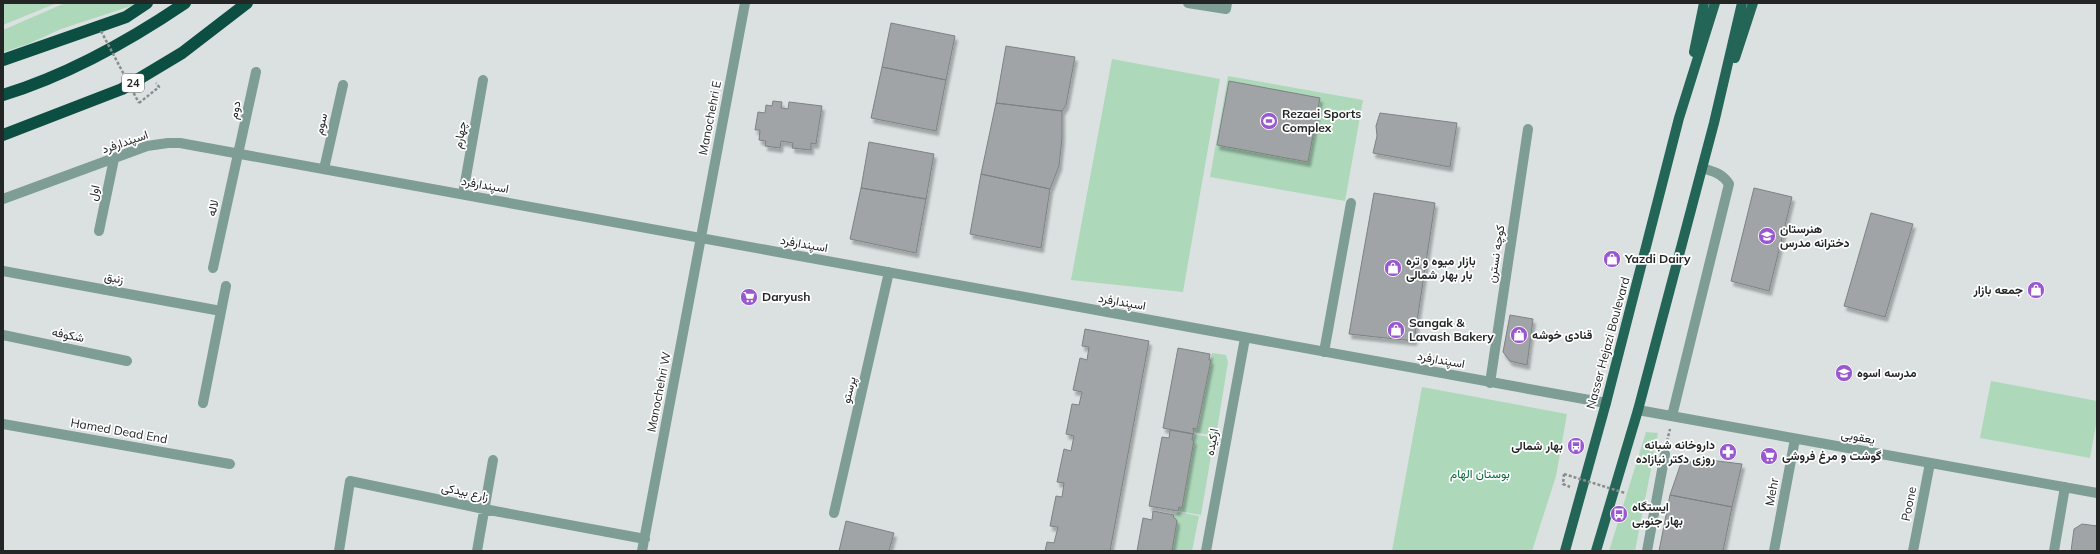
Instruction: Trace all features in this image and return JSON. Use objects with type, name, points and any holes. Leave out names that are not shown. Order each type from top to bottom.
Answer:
[{"type":"highway","points":[[3,60],[72,34],[126,17],[148,3]]},
{"type":"highway","points":[[3,95],[80,65],[156,23],[185,3]]},
{"type":"highway","name":"24","points":[[3,135],[122,89],[182,53],[247,3]]},
{"type":"main road","points":[[1679,118],[1704,3]]},
{"type":"main road","name":"Nasser Hejazi Boulevard","points":[[1565,551],[1606,403],[1679,118],[1715,3]]},
{"type":"main road","points":[[1596,551],[1638,410],[1714,123],[1742,3]]},
{"type":"main road","points":[[1714,123],[1753,3]]},
{"type":"street","name":"Manochehri E","points":[[701,238],[745,3]]},
{"type":"street","points":[[1188,3],[1226,6]]},
{"type":"street","name":"دوم","points":[[239,153],[256,72]]},
{"type":"street","name":"چهارم","points":[[464,194],[483,80]]},
{"type":"street","name":"سوم","points":[[324,169],[343,85]]},
{"type":"street","name":"کوچه نسترن","points":[[1490,383],[1528,129]]},
{"type":"street","name":"اسپندارفرد","points":[[3,199],[147,146],[168,143],[239,153],[1606,403]]},
{"type":"street","name":"لاله","points":[[213,268],[239,153]]},
{"type":"street","name":"اول","points":[[99,231],[114,159]]},
{"type":"street","points":[[1672,416],[1729,184],[1724,177],[1717,172],[1702,168]]},
{"type":"street","points":[[1324,352],[1352,204]]},
{"type":"street","name":"Manochehri W","points":[[642,551],[701,238]]},
{"type":"street","name":"زنبق","points":[[3,271],[221,311]]},
{"type":"street","name":"پرستو","points":[[834,513],[889,272]]},
{"type":"street","points":[[203,404],[226,286]]},
{"type":"street","name":"شکوفه","points":[[3,335],[127,361]]},
{"type":"street","name":"ارکیده","points":[[1206,551],[1245,338]]},
{"type":"street","name":"یعقوبی","points":[[1638,410],[2097,493]]},
{"type":"street","name":"Hamed Dead End","points":[[3,424],[230,464]]},
{"type":"street","name":"Mehr","points":[[1774,551],[1795,439]]},
{"type":"street","points":[[1647,551],[1665,454]]},
{"type":"street","points":[[477,551],[493,460]]},
{"type":"street","name":"Poone","points":[[1913,551],[1930,463]]},
{"type":"street","name":"زارع بیدکی","points":[[339,551],[350,481],[484,509],[645,539]]},
{"type":"street","points":[[2054,551],[2065,487]]},
{"type":"path","points":[[101,31],[139,103],[158,87]]},
{"type":"path","points":[[1665,454],[1672,416]]},
{"type":"path","points":[[1563,484],[1564,474],[1625,493]]},
{"type":"green space","points":[[3,3],[57,3],[3,25]]},
{"type":"green space","points":[[65,3],[137,4],[61,29],[28,44],[3,52],[3,30]]},
{"type":"green space","points":[[1112,59],[1220,79],[1183,292],[1071,280]]},
{"type":"green space","points":[[1228,76],[1363,100],[1345,201],[1210,177]]},
{"type":"green space","points":[[1212,353],[1226,355],[1228,362],[1216,436],[1193,432],[1193,428],[1198,429]]},
{"type":"green space","points":[[1991,381],[2097,401],[2097,419],[2090,458],[1980,438]]},
{"type":"green space","name":"بوستان الهام","points":[[1422,387],[1567,414],[1556,476],[1532,551],[1392,551]]},
{"type":"green space","points":[[1646,432],[1658,433],[1635,551],[1609,551]]},
{"type":"green space","points":[[1193,434],[1214,438],[1201,515],[1178,511],[1179,507],[1182,508],[1194,440],[1192,440]]},
{"type":"green space","points":[[1178,512],[1199,516],[1192,551],[1172,551],[1177,521],[1173,516]]},
{"type":"building","points":[[891,23],[955,36],[946,80],[882,67]]},
{"type":"building","points":[[1006,46],[1075,57],[1066,105],[1062,111],[996,103]]},
{"type":"building","points":[[882,67],[946,80],[936,131],[871,118]]},
{"type":"building","name":"Rezaei Sports Complex","points":[[1229,81],[1320,98],[1308,162],[1217,145]]},
{"type":"building","points":[[773,101],[782,102],[781,108],[788,109],[789,102],[822,106],[816,144],[811,143],[811,150],[792,148],[793,143],[781,141],[780,148],[765,146],[766,141],[759,140],[760,130],[755,130],[758,112],[765,113],[766,105],[772,106]]},
{"type":"building","points":[[996,103],[1062,111],[1062,138],[1059,166],[1050,189],[981,174]]},
{"type":"building","points":[[1380,113],[1457,123],[1450,167],[1373,153],[1377,136],[1376,126]]},
{"type":"building","points":[[869,142],[934,154],[926,199],[861,188]]},
{"type":"building","points":[[981,174],[1050,189],[1041,248],[970,234]]},
{"type":"building","points":[[861,188],[926,199],[916,253],[850,239]]},
{"type":"building","points":[[1754,188],[1792,197],[1769,291],[1731,281]]},
{"type":"building","name":"بازار میوه و تره بار بهار شمالی","points":[[1374,193],[1435,203],[1414,341],[1349,334]]},
{"type":"building","points":[[1871,213],[1913,224],[1885,317],[1844,306]]},
{"type":"building","name":"قنادی خوشه","points":[[1510,315],[1533,319],[1527,365],[1510,361],[1503,352]]},
{"type":"building","points":[[1085,329],[1149,341],[1110,551],[1045,551],[1047,542],[1054,543],[1058,527],[1050,526],[1056,496],[1062,497],[1064,483],[1057,482],[1064,449],[1071,451],[1074,436],[1066,434],[1072,404],[1079,405],[1082,392],[1073,390],[1080,358],[1087,360],[1089,347],[1082,346]]},
{"type":"building","points":[[1178,348],[1210,354],[1209,360],[1211,360],[1197,429],[1193,428],[1194,434],[1163,428]]},
{"type":"building","points":[[1170,430],[1193,434],[1192,440],[1194,440],[1182,508],[1179,507],[1178,511],[1149,506],[1162,437],[1169,438]]},
{"type":"building","points":[[1709,460],[1742,464],[1732,507],[1670,495],[1681,463]]},
{"type":"building","points":[[1670,495],[1732,507],[1723,551],[1659,551]]},
{"type":"building","points":[[1153,511],[1174,515],[1173,516],[1177,521],[1172,551],[1137,551],[1143,518],[1152,520]]},
{"type":"building","points":[[846,521],[894,533],[889,551],[839,551]]},
{"type":"building","points":[[2082,524],[2097,526],[2097,551],[2071,551],[2074,529]]},
{"type":"place","name":"Rezaei Sports Complex","points":[[1269,121]]},
{"type":"place","name":"هنرستان دخترانه مدرس","points":[[1767,236]]},
{"type":"place","name":"Yazdi Dairy","points":[[1612,259]]},
{"type":"place","name":"بازار میوه و تره بار بهار شمالی","points":[[1393,268]]},
{"type":"place","name":"جمعه‌ بازار","points":[[2036,290]]},
{"type":"place","name":"Daryush","points":[[749,297]]},
{"type":"place","name":"Sangak & Lavash Bakery","points":[[1396,330]]},
{"type":"place","name":"قنادی خوشه","points":[[1519,335]]},
{"type":"place","name":"مدرسه اسوه","points":[[1844,373]]},
{"type":"place","name":"بهار شمالی","points":[[1576,446]]},
{"type":"place","name":"داروخانه شبانه روزی دکتر نیازاده","points":[[1728,452]]},
{"type":"place","name":"گوشت و مرغ فروشی","points":[[1769,456]]},
{"type":"place","name":"ایستگاه بهار جنوبی","points":[[1619,514]]}]
